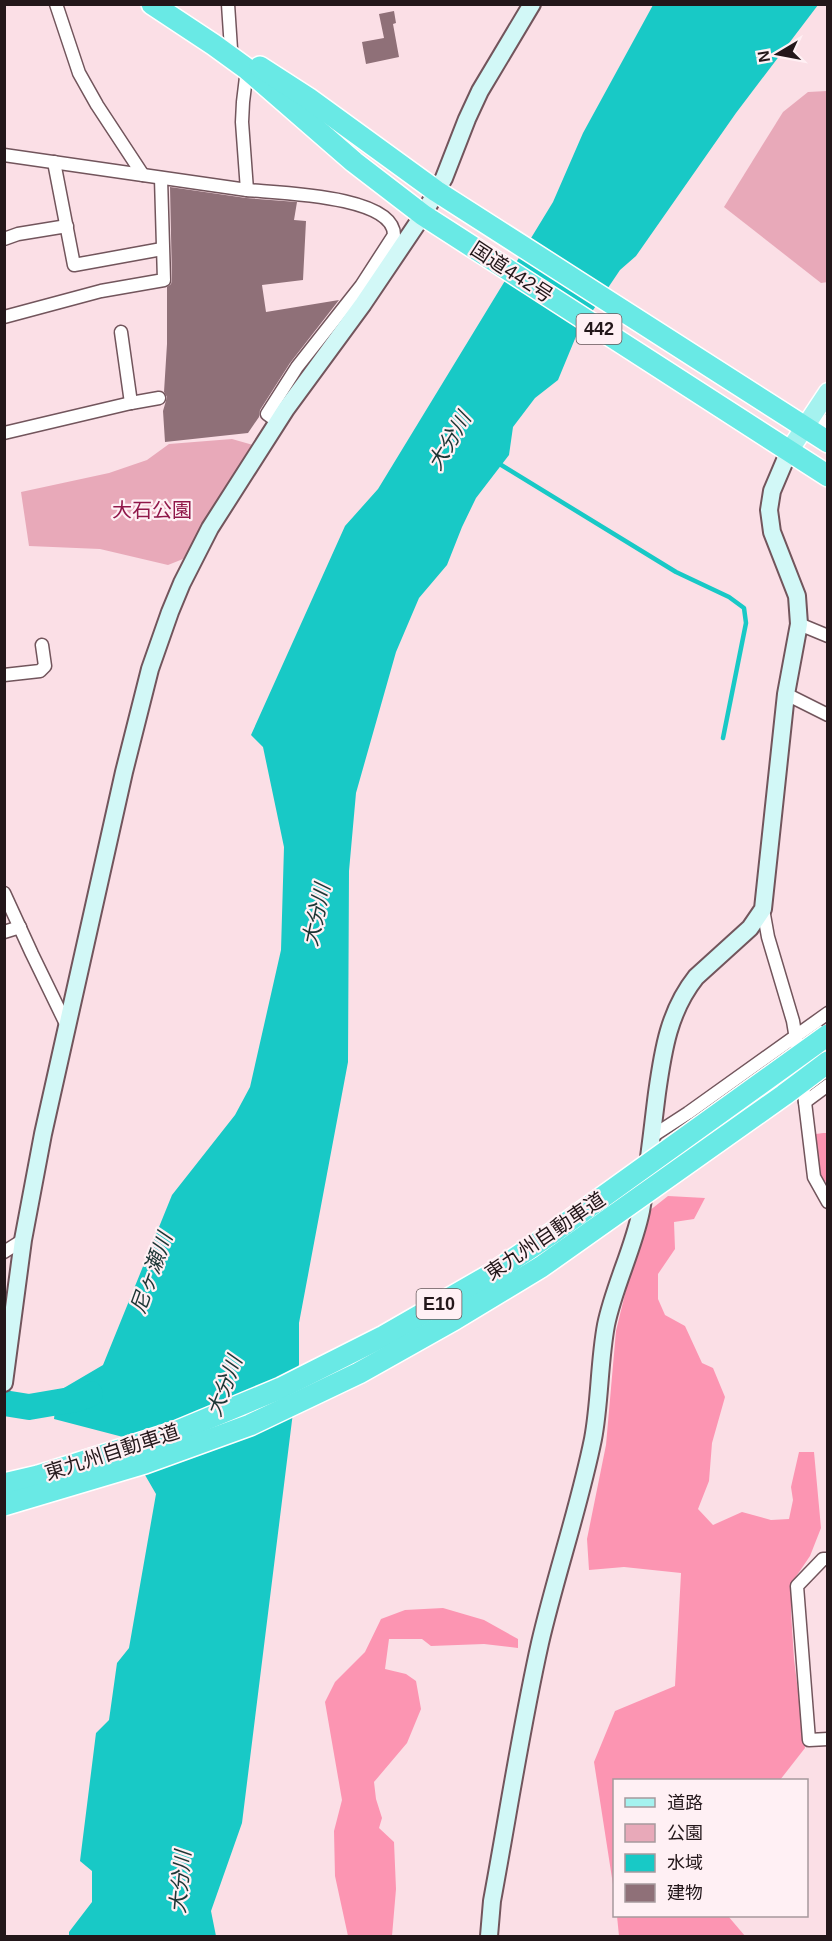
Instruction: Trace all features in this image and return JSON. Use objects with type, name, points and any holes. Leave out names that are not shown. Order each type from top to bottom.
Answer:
[{"type":"highway","name":"国道442号","points":[[152,4],[308,98],[436,191],[813,428]]},
{"type":"highway","name":"国道442号","points":[[222,47],[354,162],[423,215],[828,476]]},
{"type":"highway","name":"東九州自動車道","points":[[4,1484],[38,1476],[173,1433],[281,1388],[384,1336],[490,1275],[554,1232],[828,1035]]},
{"type":"highway","name":"東九州自動車道","points":[[4,1505],[145,1463],[250,1425],[359,1373],[541,1267],[828,1062]]},
{"type":"main road","points":[[782,447],[813,428],[828,392]]},
{"type":"street","points":[[56,4],[79,73],[143,175]]},
{"type":"street","points":[[222,47],[228,4]]},
{"type":"street","points":[[4,1383],[23,1240],[43,1134],[124,772],[159,640],[182,583],[210,528],[299,390],[363,304],[423,215],[444,178],[480,91],[532,4]]},
{"type":"street","points":[[247,69],[242,122],[248,190]]},
{"type":"street","points":[[4,155],[248,190],[325,197],[371,209],[388,221],[394,235],[361,286],[297,367],[267,414],[278,422]]},
{"type":"street","points":[[54,162],[75,265],[162,249]]},
{"type":"street","points":[[4,317],[101,291],[164,280],[161,178]]},
{"type":"street","points":[[4,239],[18,234],[67,226]]},
{"type":"street","points":[[121,332],[131,403]]},
{"type":"street","points":[[4,433],[159,398]]},
{"type":"street","points":[[782,447],[769,503],[770,518],[774,538],[795,587],[799,624],[786,694],[763,909],[768,937],[788,1000],[796,1037],[814,1177],[828,1202]]},
{"type":"street","points":[[799,624],[828,636]]},
{"type":"street","points":[[4,675],[40,671],[45,666],[42,645]]},
{"type":"street","points":[[786,694],[828,716]]},
{"type":"street","points":[[4,893],[67,1026]]},
{"type":"street","points":[[489,1936],[492,1901],[531,1688],[543,1632],[594,1435],[606,1327],[617,1284],[639,1222],[666,1041],[679,1003],[696,977],[750,928],[763,909]]},
{"type":"street","points":[[4,932],[20,927]]},
{"type":"street","points":[[651,1137],[828,1013]]},
{"type":"street","points":[[805,1101],[828,1085]]},
{"type":"street","points":[[4,1252],[23,1240]]},
{"type":"street","points":[[828,1559],[823,1559],[797,1586],[809,1740],[828,1739]]},
{"type":"green space","points":[[827,91],[828,282],[821,283],[724,207],[783,112],[808,92]]},
{"type":"green space","name":"大石公園","points":[[232,439],[253,445],[183,559],[168,565],[100,549],[29,546],[21,492],[109,473],[147,460],[169,444]]},
{"type":"shaded area","points":[[827,1133],[827,1182],[822,1181],[817,1171],[813,1138],[816,1134]]},
{"type":"shaded area","points":[[668,1196],[705,1198],[694,1219],[674,1222],[675,1249],[658,1274],[658,1299],[665,1315],[685,1326],[702,1363],[713,1368],[725,1397],[712,1443],[709,1481],[698,1509],[713,1525],[742,1512],[771,1520],[789,1519],[793,1500],[791,1487],[799,1452],[814,1452],[821,1528],[810,1556],[793,1581],[791,1612],[794,1659],[805,1748],[781,1779],[613,1779],[613,1885],[594,1762],[615,1711],[675,1686],[681,1573],[624,1567],[589,1570],[587,1539],[606,1445],[616,1331],[632,1265],[649,1211]]},
{"type":"shaded area","points":[[443,1608],[484,1620],[518,1639],[518,1648],[484,1644],[431,1646],[422,1639],[389,1639],[385,1669],[406,1674],[416,1681],[421,1709],[407,1743],[374,1782],[382,1818],[379,1828],[394,1842],[396,1889],[392,1936],[348,1936],[335,1876],[334,1831],[342,1800],[325,1702],[335,1682],[365,1652],[381,1619],[405,1610]]},
{"type":"shaded area","points":[[617,1917],[729,1917],[745,1936],[619,1936]]},
{"type":"water","name":"大分川","points":[[653,5],[818,5],[736,113],[636,256],[620,270],[577,334],[558,380],[535,398],[513,427],[509,455],[476,498],[447,565],[419,598],[396,652],[356,793],[349,871],[348,1062],[299,1323],[299,1364],[242,1823],[211,1911],[216,1936],[69,1936],[69,1932],[92,1902],[92,1871],[80,1861],[96,1733],[109,1720],[117,1663],[129,1648],[156,1494],[123,1437],[54,1419],[57,1392],[103,1365],[172,1195],[235,1115],[250,1087],[281,950],[284,847],[263,747],[251,735],[345,526],[378,489],[553,202],[583,133]]},
{"type":"building","points":[[394,11],[396,23],[393,24],[399,57],[366,64],[362,42],[384,38],[379,14]]},
{"type":"building","points":[[170,187],[246,198],[297,202],[294,220],[306,221],[303,280],[262,285],[266,312],[339,300],[290,363],[248,433],[165,442],[163,411],[167,397],[164,392],[167,287],[172,280]]},
{"type":"waterway","points":[[498,463],[676,572],[729,597],[744,608],[746,623],[723,738]]},
{"type":"waterway","name":"尼ヶ瀬川","points":[[4,1403],[29,1407],[76,1399],[90,1394]]}]
